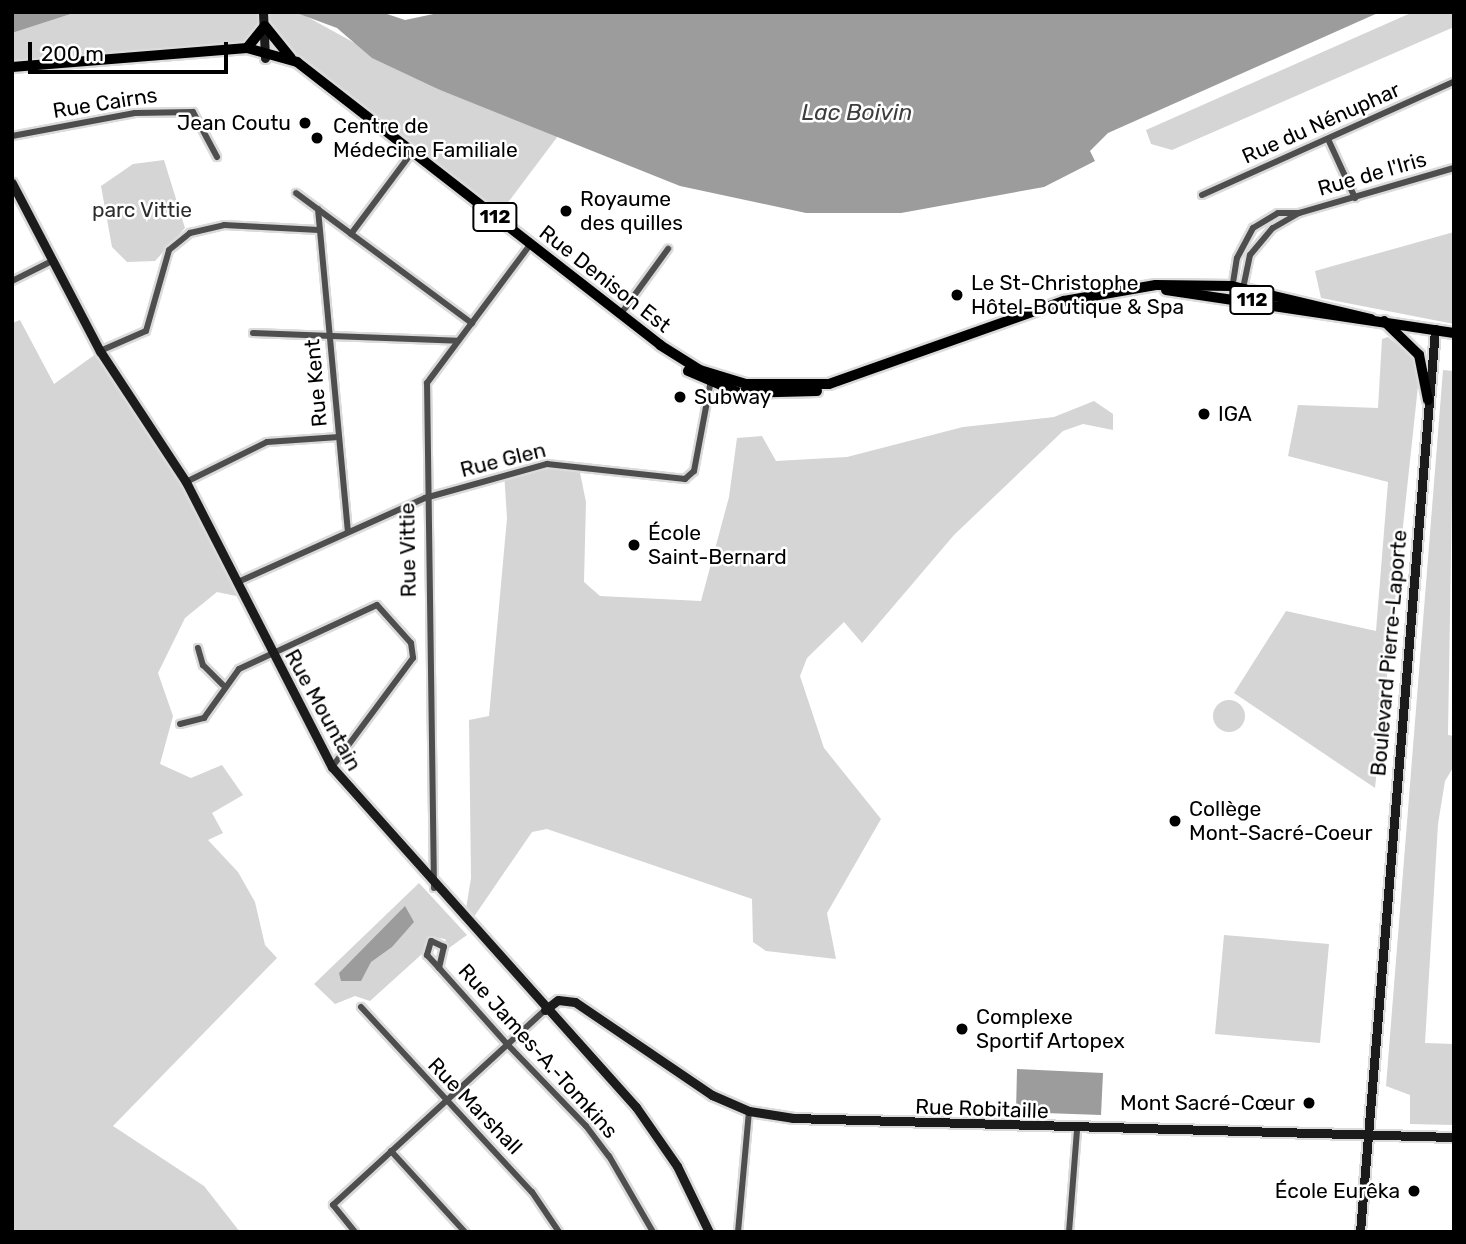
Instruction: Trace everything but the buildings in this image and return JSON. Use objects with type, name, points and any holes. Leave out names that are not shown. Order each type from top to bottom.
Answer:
[{"type":"main road","points":[[247,48],[264,19]]},
{"type":"main road","points":[[264,19],[273,43],[298,62]]},
{"type":"main road","name":"Rue Denison Est","points":[[12,67],[247,48],[298,62],[620,315],[712,379]]},
{"type":"main road","points":[[212,50],[265,55],[327,84]]},
{"type":"main road","name":"112","points":[[712,379],[767,396],[828,384],[1064,301],[1131,289],[1237,292],[1371,319],[1454,332]]},
{"type":"main road","points":[[1384,321],[1419,355],[1428,400]]},
{"type":"street","points":[[264,19],[265,55]]},
{"type":"street","name":"Rue du Nénuphar","points":[[1202,195],[1454,82]]},
{"type":"street","name":"Rue Cairns","points":[[12,136],[135,113],[193,112],[217,157]]},
{"type":"street","points":[[1328,139],[1355,198]]},
{"type":"street","points":[[351,234],[413,150]]},
{"type":"street","name":"Rue de l'Iris","points":[[1250,255],[1264,235],[1299,213],[1454,168]]},
{"type":"street","name":"Rue Mountain","points":[[12,183],[100,351],[186,482],[271,654],[331,767],[434,888],[658,1134],[709,1232]]},
{"type":"street","points":[[296,193],[472,323]]},
{"type":"street","name":"Rue Kent","points":[[317,209],[348,532]]},
{"type":"street","name":"Rue de l'Iris","points":[[1237,292],[1241,249],[1261,222],[1287,210],[1299,213]]},
{"type":"street","points":[[100,351],[146,331],[169,250],[190,233],[224,225],[320,230]]},
{"type":"street","name":"Rue Vittie","points":[[434,888],[425,498],[427,383],[530,245]]},
{"type":"street","points":[[620,315],[668,249]]},
{"type":"street","points":[[1237,292],[1250,255],[1241,249]]},
{"type":"street","points":[[12,281],[52,261]]},
{"type":"street","name":"Boulevard Pierre-Laporte","points":[[1360,1232],[1435,329]]},
{"type":"street","points":[[253,333],[458,341]]},
{"type":"street","name":"Rue Glen","points":[[237,582],[425,498],[547,464],[685,479],[694,471],[712,379]]},
{"type":"street","points":[[186,482],[267,442],[339,437]]},
{"type":"street","points":[[180,724],[204,719],[223,685],[271,654],[377,605],[415,651],[331,767]]},
{"type":"street","points":[[198,648],[203,665],[223,685]]},
{"type":"street","name":"Rue James-A.-Tomkins","points":[[439,968],[601,1146],[653,1232]]},
{"type":"street","name":"Rue Robitaille","points":[[545,1010],[558,1000],[575,1002],[712,1095],[749,1111],[1077,1130],[1454,1137]]},
{"type":"street","name":"Rue Marshall","points":[[361,1007],[532,1192],[559,1232]]},
{"type":"street","points":[[355,1232],[333,1205],[545,1010]]},
{"type":"street","points":[[738,1232],[749,1111]]},
{"type":"street","points":[[1069,1232],[1077,1130]]},
{"type":"street","points":[[391,1151],[465,1232]]},
{"type":"green space","points":[[77,12],[302,14],[440,90],[558,136],[500,213],[280,42],[270,22],[249,41],[12,61],[12,33]]},
{"type":"green space","points":[[1413,12],[1454,12],[1454,27],[1172,150],[1151,144],[1146,130]]},
{"type":"green space","name":"parc Vittie","points":[[164,160],[185,228],[155,261],[127,262],[112,247],[101,186],[133,164]]},
{"type":"green space","points":[[1454,232],[1454,324],[1321,298],[1315,271]]},
{"type":"green space","points":[[20,320],[54,384],[100,351],[146,419],[241,597],[217,592],[185,618],[158,673],[173,716],[160,764],[191,778],[222,765],[243,795],[212,813],[223,833],[208,840],[238,872],[255,902],[265,945],[277,958],[113,1126],[204,1186],[240,1232],[12,1232],[12,323]]},
{"type":"green space","points":[[1388,337],[1413,357],[1418,386],[1375,788],[1234,693],[1286,611],[1376,631],[1388,482],[1288,456],[1298,405],[1378,408],[1382,339]]},
{"type":"green space","points":[[1443,370],[1454,371],[1448,735],[1454,736],[1454,766],[1445,781],[1438,824],[1425,1043],[1454,1044],[1454,1125],[1410,1124],[1410,1095],[1386,1086]]},
{"type":"green space","points":[[1094,401],[1113,414],[1113,430],[1083,424],[1063,431],[954,535],[862,643],[844,622],[807,658],[800,676],[824,748],[881,819],[827,913],[836,959],[766,951],[753,942],[752,899],[547,829],[532,832],[471,921],[465,915],[471,878],[469,720],[489,716],[507,518],[504,472],[578,463],[586,502],[584,582],[600,596],[701,601],[729,497],[737,438],[762,436],[776,461],[847,457],[963,427],[1054,417]]},
{"type":"green space","points":[[1229,700],[1241,704],[1245,716],[1241,728],[1229,732],[1217,728],[1213,716],[1217,704]]},
{"type":"green space","points":[[419,883],[467,935],[449,948],[445,939],[430,937],[422,954],[370,1001],[355,996],[335,1004],[314,984]]},
{"type":"green space","points":[[1224,935],[1329,944],[1320,1043],[1215,1034]]},
{"type":"water","points":[[12,12],[77,12],[12,33]]},
{"type":"water","name":"Lac Boivin","points":[[294,12],[381,12],[405,20],[443,12],[1380,12],[1108,133],[1090,151],[1095,161],[1044,187],[901,213],[806,213],[680,186],[440,90],[372,58],[337,28]]},
{"type":"water","points":[[405,906],[414,922],[392,947],[371,962],[361,981],[341,981],[339,973]]},
{"type":"water","points":[[1017,1069],[1103,1073],[1101,1115],[1016,1112]]},
{"type":"place","name":"Jean Coutu","points":[[305,123]]},
{"type":"place","name":"Centre de Médecine Familiale","points":[[317,138]]},
{"type":"place","name":"Royaume des quilles","points":[[566,211]]},
{"type":"place","name":"Le St-Christophe Hôtel-Boutique & Spa","points":[[957,295]]},
{"type":"place","name":"Subway","points":[[680,397]]},
{"type":"place","name":"IGA","points":[[1204,414]]},
{"type":"place","name":"École Saint-Bernard","points":[[634,545]]},
{"type":"place","name":"Collège Mont-Sacré-Coeur","points":[[1175,821]]},
{"type":"place","name":"Complexe Sportif Artopex","points":[[962,1029]]},
{"type":"place","name":"Mont Sacré-Cœur","points":[[1309,1103]]},
{"type":"place","name":"École Eurêka","points":[[1414,1191]]}]
